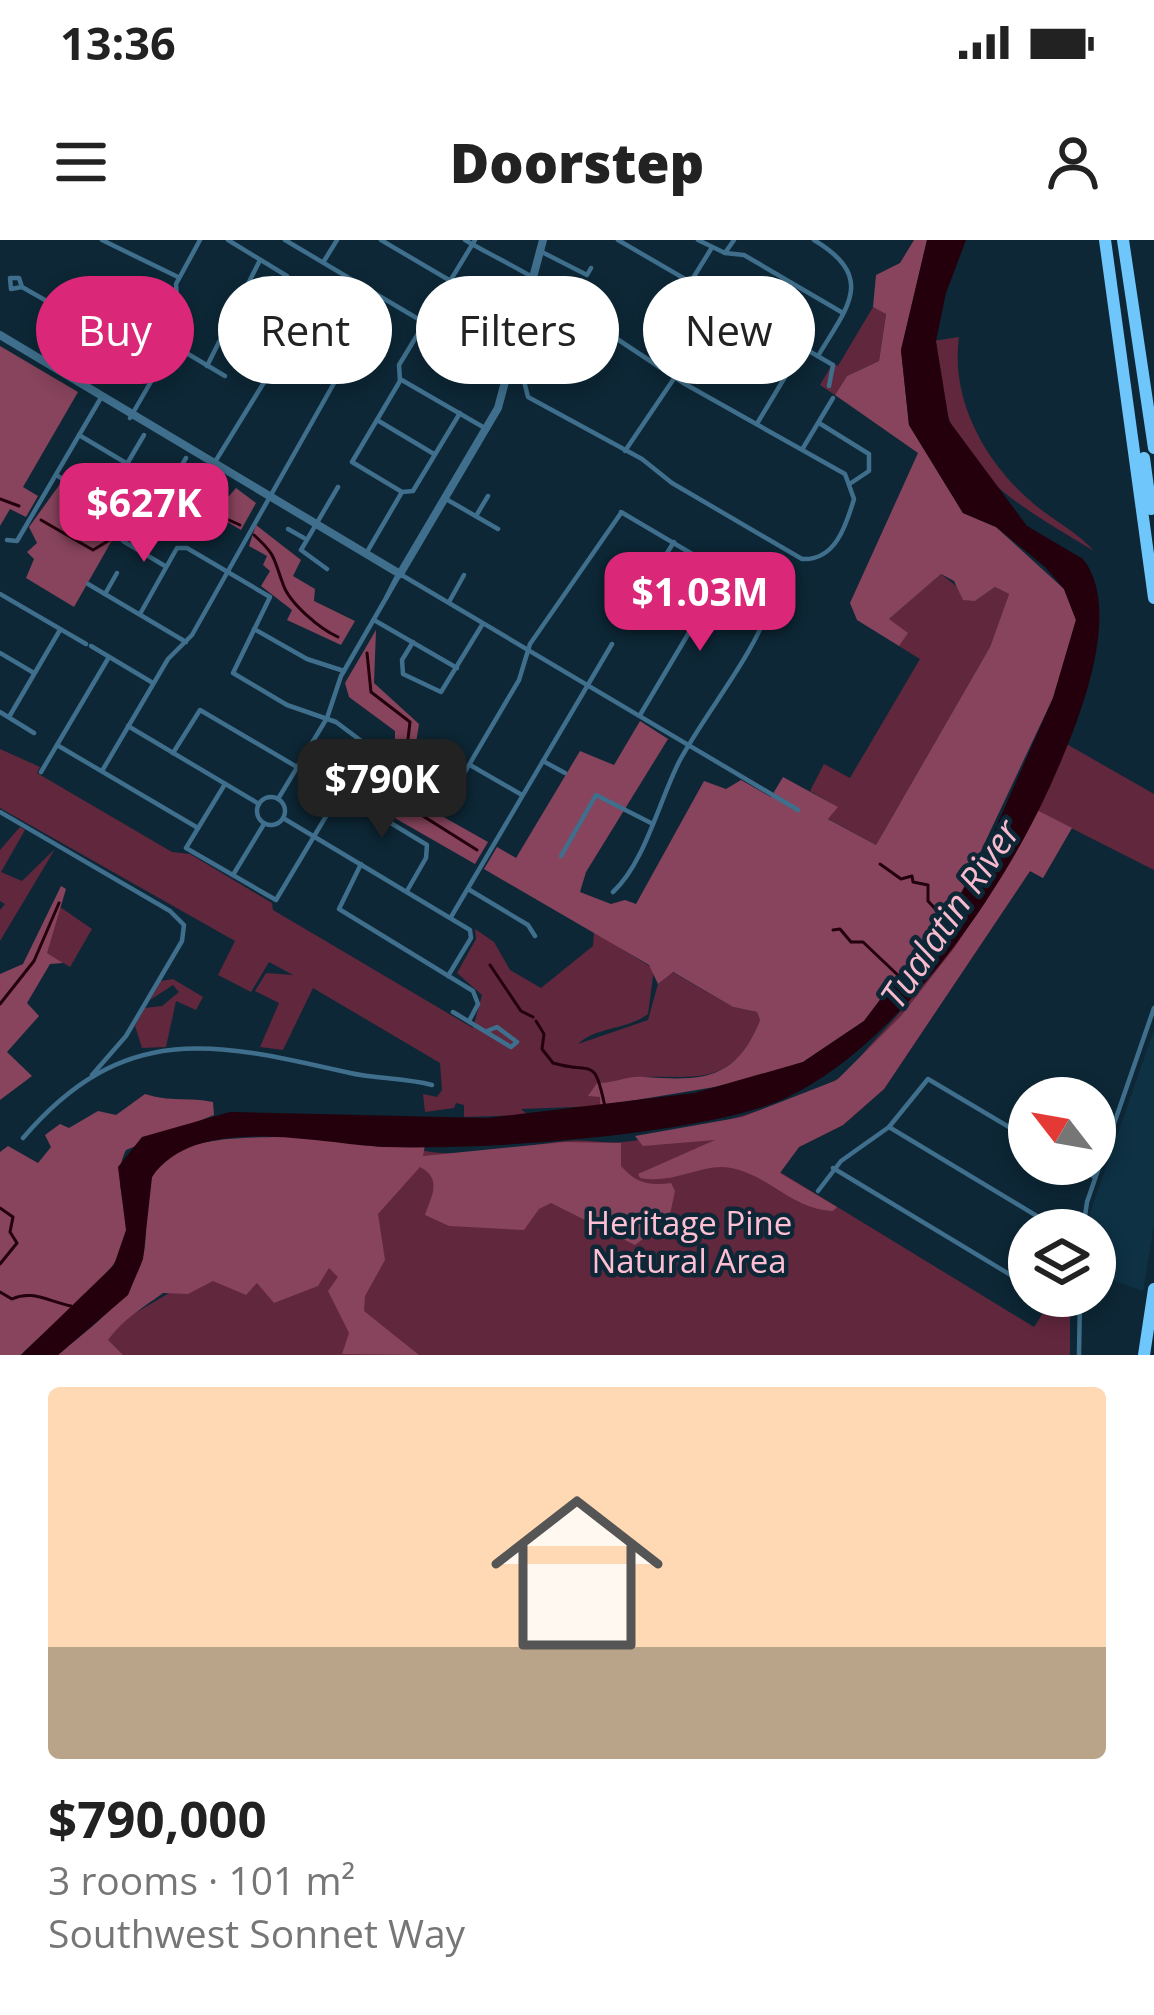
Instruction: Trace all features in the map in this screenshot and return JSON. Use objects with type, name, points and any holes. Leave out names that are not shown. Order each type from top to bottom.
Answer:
[{"type":"highway","points":[[1105,240],[1154,596]]},
{"type":"highway","points":[[1123,240],[1154,448]]},
{"type":"highway","points":[[1132,430],[1142,443],[1154,536]]},
{"type":"highway","points":[[1144,1355],[1154,1289]]},
{"type":"street","points":[[102,240],[176,276]]},
{"type":"street","points":[[124,253],[131,240]]},
{"type":"street","points":[[179,276],[200,240]]},
{"type":"street","points":[[228,240],[287,276]]},
{"type":"street","points":[[285,240],[416,317]]},
{"type":"street","points":[[323,262],[337,240]]},
{"type":"street","points":[[381,240],[442,276]]},
{"type":"street","points":[[465,240],[524,276]]},
{"type":"street","points":[[618,240],[678,276]]},
{"type":"street","points":[[698,240],[711,249],[744,255],[843,314]]},
{"type":"street","points":[[725,253],[734,240]]},
{"type":"street","points":[[814,240],[836,253],[850,273],[852,290],[818,356]]},
{"type":"street","points":[[452,276],[474,243]]},
{"type":"street","points":[[533,276],[542,245],[589,272],[587,276]]},
{"type":"street","points":[[694,276],[711,249]]},
{"type":"street","points":[[207,366],[260,260]]},
{"type":"street","points":[[0,274],[9,280],[19,278],[22,287],[36,295]]},
{"type":"street","points":[[102,771],[229,572],[350,353],[300,323],[200,485],[176,475]]},
{"type":"street","points":[[416,337],[398,367],[400,379],[352,462],[402,492],[413,491],[460,413]]},
{"type":"street","points":[[0,338],[798,810]]},
{"type":"street","points":[[815,354],[835,368],[830,386]]},
{"type":"street","points":[[194,358],[218,372]]},
{"type":"street","points":[[400,379],[487,429]]},
{"type":"street","points":[[131,416],[150,384]]},
{"type":"street","points":[[128,726],[259,804],[278,799],[328,718],[344,671],[487,429],[506,384]]},
{"type":"street","points":[[525,384],[524,391],[808,560],[836,543],[853,505],[850,483],[803,448],[689,384]]},
{"type":"street","points":[[625,452],[670,384]]},
{"type":"street","points":[[758,422],[781,384]]},
{"type":"street","points":[[17,541],[100,398]]},
{"type":"street","points":[[803,448],[833,398]]},
{"type":"street","points":[[377,420],[435,455]]},
{"type":"street","points":[[819,422],[869,454],[869,471],[850,483]]},
{"type":"street","points":[[79,435],[127,464]]},
{"type":"street","points":[[56,475],[104,503],[144,435]]},
{"type":"street","points":[[159,504],[186,458]]},
{"type":"street","points":[[327,569],[303,554],[306,539],[338,487]]},
{"type":"street","points":[[368,552],[402,492]]},
{"type":"street","points":[[476,517],[488,496]]},
{"type":"street","points":[[446,499],[498,529]]},
{"type":"street","points":[[446,804],[519,680],[527,650],[620,512],[771,600],[727,690],[690,746],[640,852],[613,892]]},
{"type":"street","points":[[315,524],[400,574]]},
{"type":"street","points":[[288,529],[306,539]]},
{"type":"street","points":[[7,540],[17,541],[25,551]]},
{"type":"street","points":[[123,541],[166,567]]},
{"type":"street","points":[[141,551],[147,541]]},
{"type":"street","points":[[651,578],[674,542]]},
{"type":"street","points":[[140,614],[180,546],[229,572],[270,599],[232,670],[287,705],[328,718],[366,742],[368,750],[358,769],[276,900],[186,848],[224,784]]},
{"type":"street","points":[[640,715],[725,572]]},
{"type":"street","points":[[105,594],[117,573]]},
{"type":"street","points":[[449,602],[464,575]]},
{"type":"street","points":[[88,584],[186,642]]},
{"type":"street","points":[[0,594],[154,684]]},
{"type":"street","points":[[374,620],[458,668]]},
{"type":"street","points":[[413,642],[402,660],[403,674],[430,691],[442,691],[483,623]]},
{"type":"street","points":[[254,629],[307,659],[344,671]]},
{"type":"street","points":[[8,717],[60,630]]},
{"type":"street","points":[[451,917],[612,644]]},
{"type":"street","points":[[0,653],[34,674]]},
{"type":"street","points":[[41,772],[109,657]]},
{"type":"street","points":[[172,753],[200,710],[297,767]]},
{"type":"street","points":[[0,712],[34,733]]},
{"type":"street","points":[[57,745],[198,828]]},
{"type":"street","points":[[543,761],[565,773]]},
{"type":"street","points":[[470,765],[524,795]]},
{"type":"street","points":[[358,769],[390,788]]},
{"type":"street","points":[[343,794],[427,845],[426,858],[406,891]]},
{"type":"street","points":[[561,856],[596,795],[651,823]]},
{"type":"street","points":[[259,804],[257,815],[264,824],[275,825],[284,818],[285,808],[278,799]]},
{"type":"street","points":[[0,812],[170,911],[184,925],[182,941],[128,1034],[92,1076],[22,1138]]},
{"type":"street","points":[[284,818],[472,934],[448,976]]},
{"type":"street","points":[[233,875],[264,824]]},
{"type":"street","points":[[361,864],[339,908],[477,997],[469,1021]]},
{"type":"street","points":[[468,889],[528,925],[535,936]]},
{"type":"street","points":[[1116,1117],[1154,1008]]},
{"type":"street","points":[[453,1012],[511,1047],[518,1042],[497,1027],[487,1031]]},
{"type":"street","points":[[92,1076],[141,1055],[216,1046],[432,1085]]},
{"type":"street","points":[[818,1191],[833,1168],[889,1127],[928,1079],[1008,1127]]},
{"type":"street","points":[[889,1127],[1025,1209]]},
{"type":"street","points":[[833,1168],[1008,1273]]},
{"type":"street","points":[[1078,1355],[1079,1317]]},
{"type":"shaded area","points":[[914,240],[927,240],[901,350],[909,425],[963,513],[996,527],[1064,589],[1076,620],[1053,698],[962,891],[864,1021],[803,1062],[739,1083],[600,1106],[600,1097],[588,1096],[597,1083],[638,1077],[700,1077],[728,1066],[751,1040],[760,1020],[757,1012],[733,1007],[673,972],[658,984],[649,965],[484,869],[497,847],[516,858],[580,751],[614,765],[640,721],[668,739],[586,872],[580,892],[611,904],[625,900],[636,904],[704,781],[726,789],[741,780],[771,797],[783,777],[838,807],[828,819],[876,845],[990,647],[1009,594],[995,587],[975,601],[963,600],[954,581],[941,574],[889,619],[908,633],[899,646],[857,620],[850,603],[918,453],[835,395],[847,376],[879,361],[886,314],[873,307],[876,275],[900,263]]},
{"type":"shaded area","points":[[0,346],[36,367],[36,384],[64,384],[78,392],[23,487],[38,496],[26,517],[10,509],[0,526]]},
{"type":"shaded area","points":[[60,484],[94,504],[95,525],[105,532],[121,525],[128,513],[162,522],[179,503],[205,523],[236,488],[256,503],[241,530],[219,517],[207,538],[196,533],[176,541],[135,530],[115,535],[74,607],[26,578],[34,559],[27,552],[37,543],[29,527]]},
{"type":"shaded area","points":[[256,525],[301,560],[293,576],[315,589],[314,601],[355,621],[341,645],[287,620],[292,610],[261,586],[270,571],[263,565],[267,556],[249,546]]},
{"type":"shaded area","points":[[376,630],[374,683],[419,724],[415,749],[433,774],[452,786],[440,815],[488,842],[475,864],[393,817],[413,787],[395,760],[395,731],[349,697],[345,683]]},
{"type":"shaded area","points":[[1029,806],[1072,828],[1043,878],[1030,871],[884,1089],[843,1125],[799,1147],[780,1173],[837,1207],[833,1211],[805,1205],[731,1168],[664,1179],[640,1178],[638,1174],[715,1140],[643,1146],[635,1136],[742,1117],[837,1080],[901,1016],[955,947],[997,881]]},
{"type":"shaded area","points":[[61,886],[66,889],[47,953],[63,963],[50,964],[27,1003],[39,1016],[7,1052],[32,1076],[0,1100],[0,974],[23,964]]},
{"type":"shaded area","points":[[1154,1030],[1154,1225],[1143,1291],[1116,1281],[1116,1209],[1091,1209],[1100,1185],[1116,1185],[1116,1139]]},
{"type":"shaded area","points":[[145,1094],[213,1102],[214,1115],[126,1150],[120,1182],[126,1234],[112,1266],[21,1355],[0,1355],[0,1152],[8,1146],[38,1163],[51,1147],[45,1135],[60,1124],[69,1128],[98,1111],[116,1115]]},
{"type":"shaded area","points":[[304,1136],[387,1147],[425,1145],[423,1156],[564,1142],[621,1143],[621,1166],[627,1172],[643,1182],[671,1183],[675,1191],[669,1219],[635,1245],[551,1203],[539,1209],[524,1230],[449,1226],[425,1215],[433,1183],[420,1167],[378,1214],[385,1260],[365,1296],[364,1311],[419,1355],[342,1354],[349,1333],[328,1291],[338,1277],[329,1268],[318,1286],[274,1303],[257,1283],[246,1295],[213,1281],[188,1294],[163,1293],[108,1340],[123,1355],[58,1355],[129,1287],[143,1257],[148,1191],[160,1165],[176,1153],[217,1140]]},
{"type":"green space","points":[[873,307],[886,313],[879,361],[847,376],[835,395],[820,385],[833,363],[838,366]]},
{"type":"green space","points":[[959,337],[960,384],[987,450],[1017,488],[1094,551],[1003,491],[962,446],[939,383],[933,341]]},
{"type":"green space","points":[[941,574],[975,601],[995,587],[1009,594],[990,647],[876,845],[827,818],[837,807],[810,791],[824,764],[850,778],[920,659],[899,646],[889,619]]},
{"type":"green space","name":"Heritage Pine Natural Area","points":[[1063,742],[1154,794],[1154,870],[1071,828],[1043,878],[1030,871],[884,1089],[843,1125],[799,1147],[780,1172],[1008,1311],[1008,1317],[1034,1327],[1040,1317],[1070,1317],[1070,1355],[64,1355],[415,1148],[468,1153],[568,1141],[646,1139],[760,1110],[840,1078],[933,971],[981,901]]},
{"type":"green space","points":[[0,749],[40,767],[37,773],[172,852],[190,854],[272,903],[273,910],[473,1028],[482,995],[457,973],[476,939],[475,929],[494,942],[510,970],[541,988],[593,946],[594,932],[654,969],[648,1014],[578,1044],[648,1020],[658,984],[672,972],[733,1007],[757,1012],[760,1020],[731,1064],[695,1076],[630,1078],[606,1084],[600,1106],[464,1117],[464,1105],[456,1103],[454,1108],[425,1112],[423,1094],[437,1097],[442,1090],[440,1063],[313,988],[283,1050],[260,1047],[279,1003],[255,991],[266,973],[293,975],[269,962],[251,992],[218,975],[235,941],[0,808]]},
{"type":"green space","points":[[20,827],[25,830],[1,872],[22,881],[55,849],[0,941],[0,910],[5,904],[0,901],[0,850]]},
{"type":"green space","points":[[60,907],[92,929],[70,967],[46,953]]},
{"type":"green space","points":[[173,979],[203,997],[196,1010],[176,1001],[166,1047],[142,1048],[135,1026],[145,1008],[162,1006],[179,992],[173,985],[150,1000],[161,981]]},
{"type":"water","name":"Tualatin River","points":[[927,240],[966,240],[946,293],[936,341],[949,421],[1027,526],[1083,559],[1095,581],[1099,607],[1085,698],[1055,775],[1009,865],[945,958],[870,1040],[829,1073],[788,1097],[723,1118],[596,1137],[484,1146],[384,1147],[260,1136],[198,1144],[172,1157],[152,1177],[143,1259],[128,1295],[58,1355],[21,1355],[114,1265],[126,1230],[118,1167],[142,1137],[230,1112],[487,1118],[694,1093],[803,1062],[864,1021],[962,892],[989,843],[1053,698],[1076,620],[1064,589],[1045,567],[996,527],[963,513],[909,425],[901,350]]},
{"type":"waterway","points":[[0,499],[19,506]]},
{"type":"waterway","points":[[41,520],[93,550],[136,524],[159,531],[190,523],[204,531],[220,516],[240,525]]},
{"type":"waterway","points":[[254,535],[271,553],[292,599],[314,622],[338,637]]},
{"type":"waterway","points":[[367,653],[371,692],[410,722],[406,756],[423,777],[423,816],[477,850]]},
{"type":"waterway","points":[[880,864],[901,879],[912,876],[913,882],[928,885],[928,901],[942,916]]},
{"type":"waterway","points":[[0,1004],[34,961],[59,903]]},
{"type":"waterway","points":[[833,930],[840,929],[851,942],[863,942],[903,980]]},
{"type":"waterway","points":[[490,965],[521,1011],[533,1017]]},
{"type":"waterway","points":[[536,1021],[544,1034],[542,1049],[553,1063],[594,1073],[605,1107]]},
{"type":"waterway","points":[[0,1208],[13,1217],[10,1232],[17,1243],[0,1264]]},
{"type":"waterway","points":[[0,1292],[12,1299],[32,1296],[71,1306]]}]
